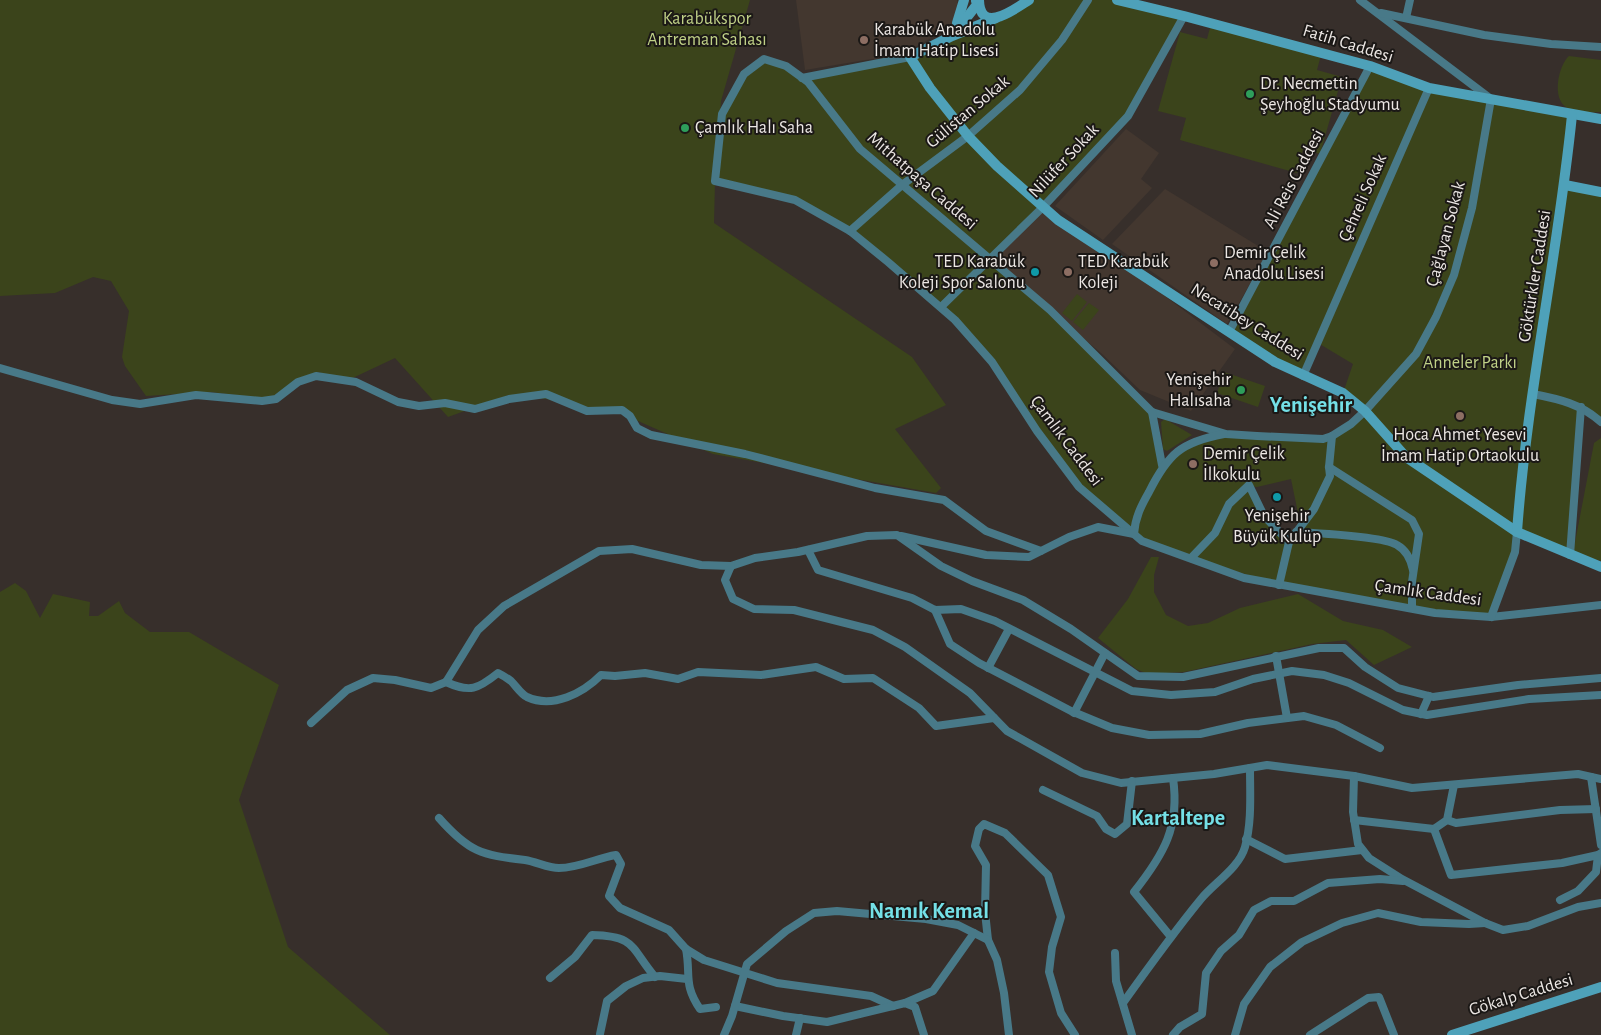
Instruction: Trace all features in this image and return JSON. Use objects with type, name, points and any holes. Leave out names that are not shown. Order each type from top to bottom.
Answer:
[{"type":"street","points":[[952,36],[962,12],[964,0]]},
{"type":"street","points":[[1011,11],[1014,0]]},
{"type":"street","points":[[802,78],[910,57],[952,36],[1007,15],[1029,0]]},
{"type":"street","name":"Gülistan Sokak","points":[[850,232],[902,185],[968,136],[1020,90],[1062,40],[1088,0]]},
{"type":"street","name":"Fatih Caddesi","points":[[1119,0],[1370,66],[1429,88],[1596,118]]},
{"type":"street","points":[[1360,0],[1491,100]]},
{"type":"street","points":[[1406,18],[1410,0]]},
{"type":"street","points":[[952,36],[977,1],[985,14],[996,18]]},
{"type":"street","points":[[1377,12],[1484,35],[1552,44],[1601,47]]},
{"type":"street","name":"Nilüfer Sokak","points":[[941,307],[1043,207],[1128,116],[1184,16]]},
{"type":"street","name":"Necatibey Caddesi","points":[[910,57],[930,88],[968,136],[996,166],[1058,220],[1275,362],[1343,393],[1365,411],[1406,457],[1517,532],[1601,567]]},
{"type":"street","name":"Mithatpaşa Caddesi","points":[[715,181],[722,114],[744,74],[764,59],[786,66],[808,82],[860,149],[1050,310],[1152,412],[1226,434],[1323,439],[1332,436],[1351,424],[1365,411]]},
{"type":"street","name":"Ali Reis Caddesi","points":[[1229,332],[1370,66]]},
{"type":"street","name":"Çehreli Sokak","points":[[1303,376],[1429,88]]},
{"type":"street","name":"Çağlayan Sokak","points":[[1365,411],[1416,354],[1436,318],[1454,275],[1472,208],[1491,100]]},
{"type":"street","name":"Göktürkler Caddesi","points":[[1491,617],[1515,552],[1533,394],[1565,185],[1572,115]]},
{"type":"street","points":[[1596,118],[1601,126]]},
{"type":"street","name":"Çamlık Caddesi","points":[[715,181],[795,200],[850,232],[941,307],[992,362],[1037,431],[1079,487],[1142,540],[1244,578],[1278,586],[1435,613],[1491,617],[1601,605]]},
{"type":"street","points":[[1565,185],[1601,192]]},
{"type":"street","points":[[0,368],[112,400],[140,404],[196,395],[262,401],[276,400],[298,382],[316,376],[356,382],[398,402],[419,406],[444,403],[475,409],[509,399],[546,394],[587,411],[622,410],[630,416],[637,428],[651,435],[745,454],[875,488],[944,500],[986,531],[1041,551]]},
{"type":"street","points":[[1533,394],[1565,400],[1581,407],[1601,422]]},
{"type":"street","points":[[1570,555],[1581,407]]},
{"type":"street","points":[[1152,412],[1162,465]]},
{"type":"street","points":[[311,723],[348,690],[373,678],[395,680],[432,688],[446,682],[478,630],[504,606],[599,551],[632,549],[701,565],[732,566],[755,558],[808,550],[867,536],[897,535],[986,555],[1029,557],[1069,537],[1098,527],[1134,534],[1135,518],[1162,465],[1198,439],[1226,434]]},
{"type":"street","points":[[1278,586],[1289,542],[1314,509],[1330,476],[1332,436]]},
{"type":"street","points":[[1329,467],[1412,520],[1419,534],[1412,582]]},
{"type":"street","points":[[1191,558],[1215,533],[1230,504],[1249,486],[1264,516],[1289,542]]},
{"type":"street","points":[[1296,532],[1326,533],[1396,544],[1408,554],[1413,568],[1412,608]]},
{"type":"street","points":[[897,535],[941,566],[972,581],[1023,600],[1138,676],[1183,677],[1219,671],[1276,656],[1319,648],[1344,648],[1364,667],[1398,688],[1430,696],[1601,678]]},
{"type":"street","points":[[808,550],[818,570],[912,598],[935,610],[961,609],[1009,629],[1132,691],[1171,696],[1215,692],[1292,671],[1324,674],[1349,683],[1403,710],[1427,715],[1529,699],[1601,695]]},
{"type":"street","points":[[732,566],[725,580],[733,599],[754,609],[794,610],[873,630],[905,647],[970,693],[1006,731],[1082,773],[1121,782],[1132,782],[1250,768],[1267,764],[1354,776],[1412,788],[1578,774],[1601,779]]},
{"type":"street","points":[[935,610],[950,644],[988,668],[1074,712],[1112,728],[1149,736],[1200,734],[1248,723],[1304,716],[1336,726],[1380,748]]},
{"type":"street","points":[[988,668],[1009,629]]},
{"type":"street","points":[[1074,712],[1105,653]]},
{"type":"street","points":[[1276,656],[1281,673],[1287,718]]},
{"type":"street","points":[[446,682],[462,689],[480,687],[498,673],[510,680],[526,697],[542,701],[573,696],[588,687],[601,675],[615,676],[645,673],[678,679],[698,672],[762,675],[816,667],[844,678],[873,678],[919,708],[936,726],[994,718]]},
{"type":"street","points":[[1421,714],[1430,696]]},
{"type":"street","points":[[1123,1003],[1202,897],[1235,864],[1244,849],[1249,820],[1250,768]]},
{"type":"street","points":[[1354,776],[1354,820],[1358,844],[1369,858],[1406,881],[1485,923],[1503,930],[1520,927],[1578,906],[1601,903]]},
{"type":"street","points":[[1591,777],[1601,845]]},
{"type":"street","points":[[1171,937],[1134,892],[1156,864],[1173,827],[1173,778]]},
{"type":"street","points":[[1043,790],[1097,816],[1106,829],[1116,834],[1127,824],[1132,782]]},
{"type":"street","points":[[1354,820],[1434,829],[1447,820],[1454,785]]},
{"type":"street","points":[[1447,820],[1456,822],[1560,810],[1596,810]]},
{"type":"street","points":[[439,818],[459,840],[475,851],[504,859],[526,860],[559,868],[616,855],[621,864],[609,896],[620,908],[669,930],[686,948],[704,960],[744,974],[787,984],[871,996],[893,1006]]},
{"type":"street","points":[[1010,1035],[997,960],[988,940],[985,912],[986,865],[975,846],[979,829],[984,824],[1005,833],[1048,875],[1060,917],[1052,947],[1049,972],[1061,1013],[1075,1035]]},
{"type":"street","points":[[1434,829],[1451,876],[1562,863],[1600,854],[1596,872],[1578,891],[1560,900]]},
{"type":"street","points":[[1246,839],[1285,859],[1362,850]]},
{"type":"street","points":[[1173,1035],[1180,1028],[1202,1014],[1206,973],[1221,951],[1239,935],[1254,910],[1271,901],[1294,901],[1328,883],[1380,878],[1406,881]]},
{"type":"street","points":[[724,1035],[735,1006],[747,964],[786,931],[814,913],[837,911],[926,919],[958,926],[988,940]]},
{"type":"street","points":[[1235,1035],[1244,1004],[1270,967],[1302,942],[1342,923],[1378,912],[1420,922],[1485,923]]},
{"type":"street","points":[[735,1006],[827,1022],[904,1003],[933,991],[974,933]]},
{"type":"street","points":[[550,978],[575,958],[592,936],[616,936],[630,943],[639,958],[655,977]]},
{"type":"street","points":[[686,948],[689,962],[687,979],[690,996],[700,1009],[716,1006]]},
{"type":"street","points":[[1115,953],[1116,981],[1132,1035]]},
{"type":"street","points":[[600,1034],[607,1001],[626,986],[643,978],[673,976],[687,979]]},
{"type":"street","name":"Gökalp Caddesi","points":[[1452,1035],[1601,987]]},
{"type":"street","points":[[1310,1035],[1368,998],[1379,997],[1394,1035]]},
{"type":"street","points":[[904,1003],[915,1007],[924,1035]]},
{"type":"street","points":[[796,1035],[800,1018]]},
{"type":"shaded area","name":"Karabük Anadolu İmam Hatip Lisesi","points":[[796,0],[957,0],[959,9],[953,26],[902,54],[805,70]]},
{"type":"shaded area","points":[[1126,129],[1159,153],[1141,179],[1152,188],[1103,240],[1055,206]]},
{"type":"shaded area","name":"Demir Çelik Anadolu Lisesi","points":[[1165,189],[1268,252],[1227,324],[1112,244]]},
{"type":"shaded area","points":[[1043,207],[1096,244],[1235,349],[1191,411],[1140,390],[1101,353],[990,260]]},
{"type":"green space","points":[[0,0],[750,0],[721,101],[717,159],[722,114],[744,74],[764,59],[802,78],[910,57],[1029,0],[1117,0],[1184,16],[1128,116],[990,260],[1050,310],[1152,412],[1162,465],[1198,439],[1226,434],[1323,439],[1364,411],[1343,393],[1353,364],[1318,343],[1303,376],[1229,332],[1370,66],[1429,88],[1572,115],[1565,185],[1601,192],[1601,422],[1582,407],[1570,555],[1517,532],[1515,552],[1491,617],[1435,613],[1279,585],[1142,541],[1079,487],[992,362],[955,321],[850,231],[795,200],[715,181],[714,223],[912,357],[946,405],[895,429],[941,488],[936,493],[713,454],[613,410],[579,407],[546,399],[509,395],[448,417],[395,358],[342,383],[319,372],[295,381],[269,399],[211,392],[146,396],[125,366],[122,357],[129,311],[111,281],[93,277],[55,293],[0,296]],"holes":[[[1291,479],[1300,523],[1289,542],[1264,516],[1250,486],[1257,487]]]},
{"type":"green space","name":"Dr. Necmettin Şeyhoğlu Stadyumu","points":[[1211,24],[1321,55],[1317,70],[1342,77],[1320,154],[1303,149],[1297,173],[1180,140],[1186,118],[1158,111],[1180,32],[1207,39]]},
{"type":"green space","points":[[1569,56],[1601,60],[1601,112],[1574,111],[1562,103],[1559,97],[1558,82],[1562,67]]},
{"type":"green space","points":[[1077,294],[1087,302],[1072,321],[1062,313]]},
{"type":"green space","points":[[1089,303],[1099,310],[1083,330],[1073,322]]},
{"type":"green space","name":"Yenişehir Halısaha","points":[[1224,372],[1265,386],[1258,407],[1217,393]]},
{"type":"green space","points":[[1165,419],[1192,435],[1167,451],[1163,449],[1161,422]]},
{"type":"green space","points":[[1601,438],[1601,561],[1573,553],[1594,443]]},
{"type":"green space","points":[[1151,557],[1159,557],[1154,575],[1154,592],[1166,615],[1188,626],[1208,623],[1240,608],[1298,594],[1343,621],[1383,630],[1412,647],[1374,665],[1346,640],[1312,644],[1184,672],[1148,674],[1136,669],[1098,638],[1128,599]]},
{"type":"green space","points":[[15,583],[26,591],[40,618],[53,594],[90,602],[89,616],[98,616],[119,601],[125,613],[150,632],[189,632],[279,685],[239,800],[288,947],[390,1035],[0,1035],[0,592]]},
{"type":"place","name":"Karabük Anadolu İmam Hatip Lisesi","points":[[864,40]]},
{"type":"place","name":"Dr. Necmettin Şeyhoğlu Stadyumu","points":[[1250,94]]},
{"type":"place","name":"Çamlık Halı Saha","points":[[685,128]]},
{"type":"place","name":"Demir Çelik Anadolu Lisesi","points":[[1214,263]]},
{"type":"place","name":"TED Karabük Koleji Spor Salonu","points":[[1035,272]]},
{"type":"place","name":"TED Karabük Koleji","points":[[1068,272]]},
{"type":"place","name":"Yenişehir Halısaha","points":[[1241,390]]},
{"type":"place","name":"Hoca Ahmet Yesevi İmam Hatip Ortaokulu","points":[[1460,416]]},
{"type":"place","name":"Demir Çelik İlkokulu","points":[[1193,464]]},
{"type":"place","name":"Yenişehir Büyük Kulüp","points":[[1277,497]]},
{"type":"district","name":"Yenişehir","points":[[1311,405]]},
{"type":"district","name":"Kartaltepe","points":[[1178,818]]},
{"type":"district","name":"Namık Kemal","points":[[929,911]]},
{"type":"park label","name":"Karabükspor Antreman Sahası","points":[[707,29]]},
{"type":"park label","name":"Anneler Parkı","points":[[1470,363]]}]
